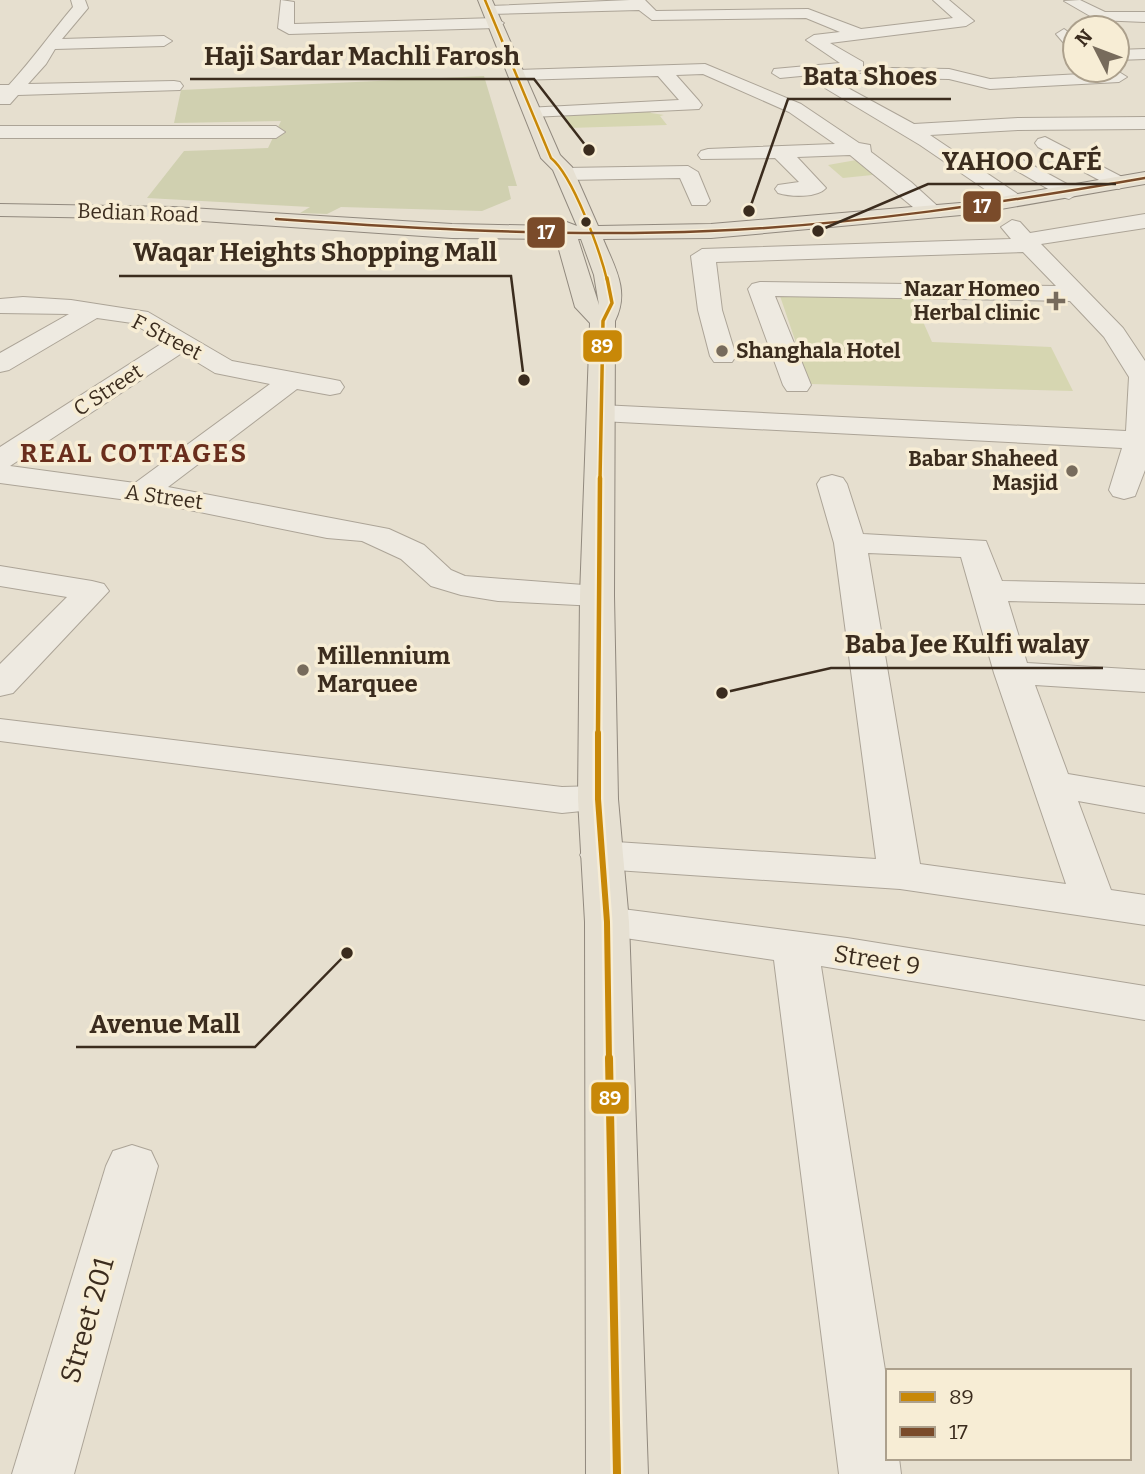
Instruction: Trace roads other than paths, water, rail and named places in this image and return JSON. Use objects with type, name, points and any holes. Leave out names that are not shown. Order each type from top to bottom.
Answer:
[{"type":"main road","points":[[490,11],[514,50],[524,93],[558,166],[576,196],[573,263],[587,307],[603,321]]},
{"type":"main road","points":[[558,166],[544,166],[576,228],[623,265]]},
{"type":"main road","name":"Bedian Road","points":[[0,210],[173,213],[452,231],[708,227],[801,223],[933,212],[1069,193],[1145,178]]},
{"type":"main road","points":[[576,196],[606,204]]},
{"type":"main road","points":[[486,223],[535,211]]},
{"type":"main road","points":[[633,211],[708,227]]},
{"type":"main road","name":"Bedian Road","points":[[276,219],[486,223],[576,228]]},
{"type":"main road","points":[[617,1474],[607,922],[598,799],[597,603],[603,321],[612,303],[623,265],[708,227]]},
{"type":"main road","points":[[452,231],[531,244],[573,263]]},
{"type":"street","points":[[78,0],[81,8],[49,44],[30,72],[7,89],[0,105],[82,107]]},
{"type":"street","points":[[793,0],[808,13],[859,35]]},
{"type":"street","points":[[780,73],[856,66],[814,40],[966,21],[940,0]]},
{"type":"street","points":[[286,2],[286,28],[292,30],[490,11],[639,3],[652,16],[808,13]]},
{"type":"street","points":[[1077,3],[1145,2]]},
{"type":"street","points":[[1077,3],[1102,17],[1145,17]]},
{"type":"street","points":[[71,21],[97,20]]},
{"type":"street","points":[[49,44],[164,41]]},
{"type":"street","points":[[848,61],[914,56]]},
{"type":"street","points":[[524,93],[663,71],[705,69],[794,108],[905,186],[933,212]]},
{"type":"street","points":[[524,93],[659,100],[695,111],[663,71]]},
{"type":"street","points":[[801,71],[838,90],[908,139],[937,146],[1016,201]]},
{"type":"street","points":[[0,73],[30,72]]},
{"type":"street","points":[[838,90],[835,84],[891,73],[956,76],[990,84],[1061,80]]},
{"type":"street","points":[[524,93],[647,83],[659,100]]},
{"type":"street","points":[[959,97],[1003,92],[990,84]]},
{"type":"street","points":[[7,89],[174,86]]},
{"type":"street","points":[[908,139],[1079,123],[1145,123]]},
{"type":"street","points":[[1079,123],[1122,142]]},
{"type":"street","points":[[0,132],[276,132]]},
{"type":"street","points":[[1045,143],[1119,183]]},
{"type":"street","points":[[707,153],[784,153],[883,148]]},
{"type":"street","points":[[738,171],[784,153]]},
{"type":"street","points":[[784,153],[816,187],[785,189]]},
{"type":"street","points":[[1012,160],[1069,193]]},
{"type":"street","points":[[558,166],[688,172],[699,201]]},
{"type":"street","points":[[981,206],[1016,229],[1114,333],[1145,384],[1142,441],[1124,490]]},
{"type":"street","points":[[723,356],[707,294],[709,277],[702,256],[1028,243],[1145,221]]},
{"type":"street","points":[[797,385],[760,289],[1078,294]]},
{"type":"street","name":"F Street","points":[[0,306],[23,304],[139,317],[224,367],[330,387]]},
{"type":"street","points":[[0,364],[94,310]]},
{"type":"street","points":[[1114,333],[1145,333]]},
{"type":"street","name":"C Street","points":[[0,460],[182,342]]},
{"type":"street","points":[[140,494],[292,380]]},
{"type":"street","points":[[601,413],[1142,441]]},
{"type":"street","name":"A Street","points":[[0,474],[229,507],[327,528],[339,538],[399,567],[424,592],[448,599],[502,605],[597,603]]},
{"type":"street","points":[[832,484],[850,543],[900,875]]},
{"type":"street","points":[[850,543],[975,548],[1012,673],[1094,903]]},
{"type":"street","points":[[0,576],[92,591],[0,685]]},
{"type":"street","points":[[989,590],[1145,594]]},
{"type":"street","points":[[1012,673],[1145,681]]},
{"type":"street","points":[[0,730],[562,800],[598,799]]},
{"type":"street","points":[[1053,785],[1145,800]]},
{"type":"street","points":[[601,855],[900,875],[1145,910]]},
{"type":"street","name":"Street 9","points":[[607,922],[795,947],[1145,1003]]},
{"type":"street","points":[[795,947],[870,1474]]},
{"type":"street","name":"Street 201","points":[[43,1474],[132,1166]]},
{"type":"place","name":"Haji Sardar Machli Farosh","points":[[589,150]]},
{"type":"place","name":"Bata Shoes","points":[[749,211]]},
{"type":"place","name":"YAHOO CAFÉ","points":[[818,231]]},
{"type":"place","name":"Nazar Homeo Herbal clinic","points":[[1056,301]]},
{"type":"place","name":"Shanghala Hotel","points":[[722,351]]},
{"type":"place","name":"Waqar Heights Shopping Mall","points":[[524,380]]},
{"type":"place","name":"Babar Shaheed Masjid","points":[[1072,471]]},
{"type":"place","name":"Millennium Marquee","points":[[303,670]]},
{"type":"place","name":"Baba Jee Kulfi walay","points":[[722,693]]},
{"type":"place","name":"Avenue Mall","points":[[347,953]]},
{"type":"district","name":"REAL COTTAGES","points":[[134,453]]}]
